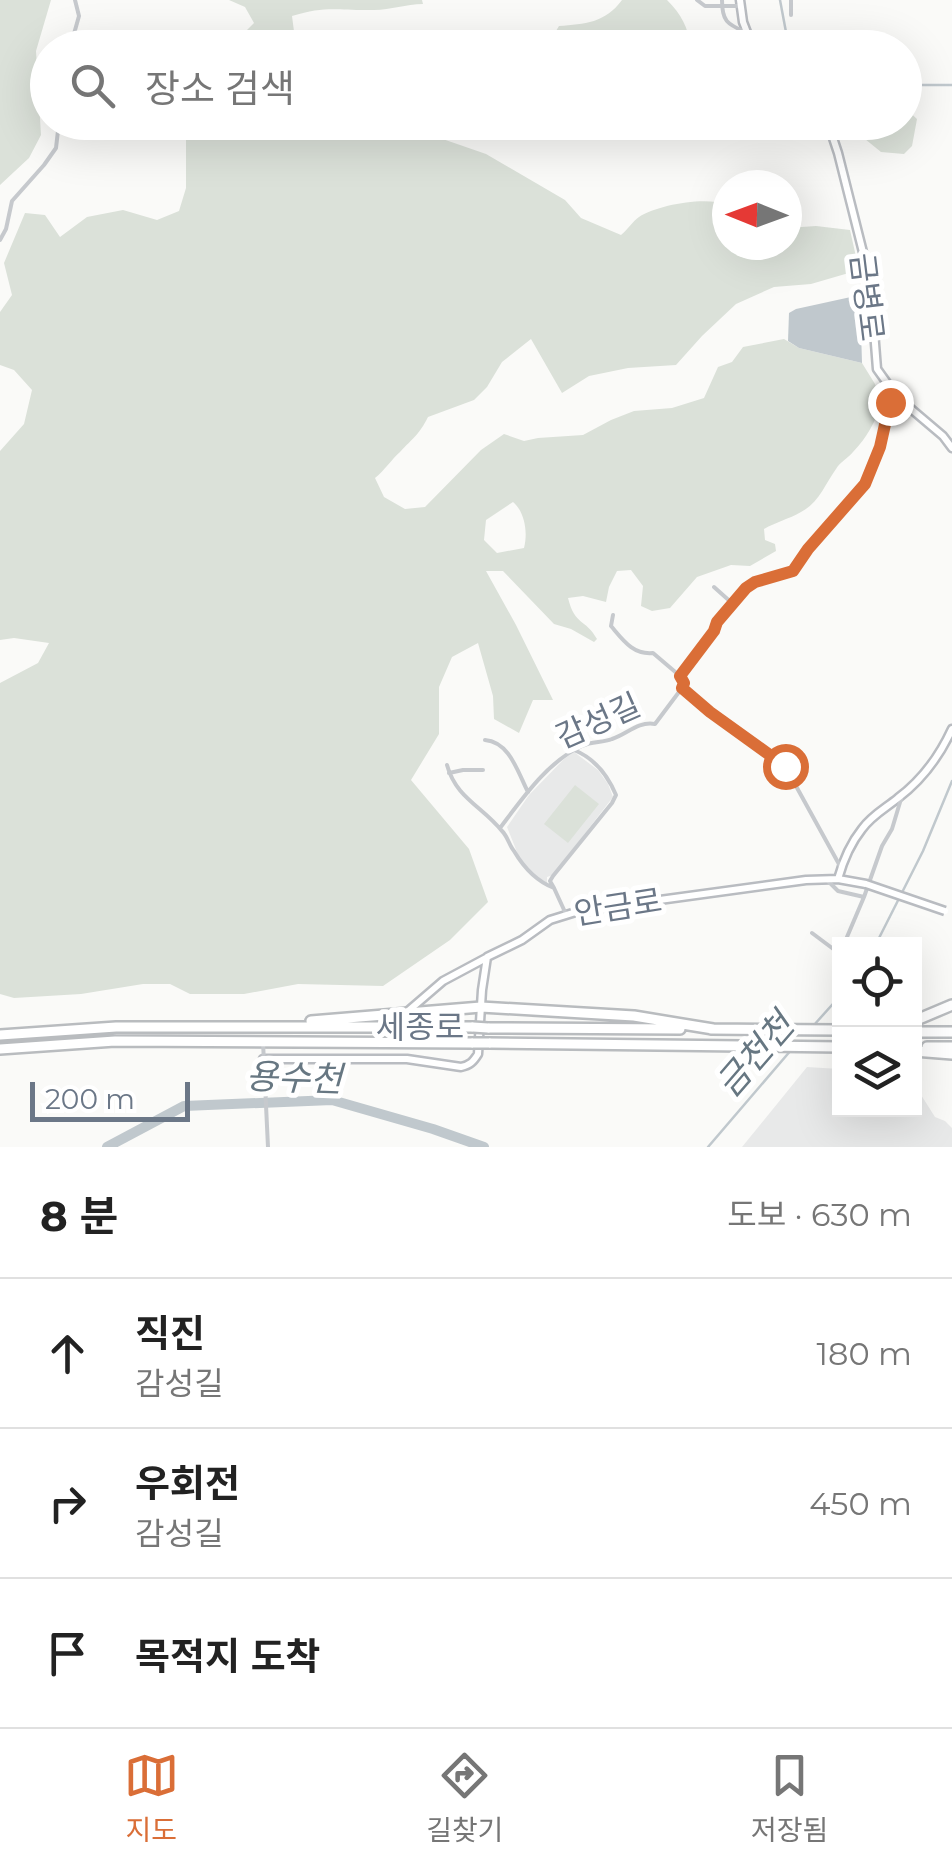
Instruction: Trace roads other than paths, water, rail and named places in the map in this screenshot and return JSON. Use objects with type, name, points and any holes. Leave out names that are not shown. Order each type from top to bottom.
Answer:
[{"type":"highway","points":[[922,1017],[952,1006]]},
{"type":"highway","points":[[248,1027],[481,1007],[634,1016],[713,1029]]},
{"type":"highway","name":"세종로","points":[[0,1035],[116,1027],[832,1030]]},
{"type":"highway","points":[[922,1032],[952,1032]]},
{"type":"highway","name":"세종로","points":[[0,1049],[115,1041],[832,1047]]},
{"type":"highway","points":[[922,1049],[952,1050]]},
{"type":"street","points":[[75,0],[79,16],[75,30]]},
{"type":"street","points":[[697,0],[705,6],[740,3],[746,30]]},
{"type":"street","points":[[791,0],[792,15]]},
{"type":"street","points":[[722,3],[725,20],[741,30]]},
{"type":"street","points":[[0,240],[12,201],[44,165],[57,140]]},
{"type":"street","name":"금병로","points":[[834,140],[870,280],[877,369],[897,397],[952,448]]},
{"type":"street","points":[[680,676],[746,588],[793,571],[865,484],[880,447],[890,402],[897,397]]},
{"type":"street","points":[[714,586],[733,604]]},
{"type":"street","name":"감성길","points":[[500,828],[559,760],[591,742],[610,740],[645,722],[654,724],[682,688],[680,676],[653,653],[640,654],[624,642],[611,626],[613,614]]},
{"type":"street","name":"감성길","points":[[682,688],[785,766],[841,868]]},
{"type":"street","points":[[838,879],[844,858],[862,829],[875,814],[902,796],[936,760],[952,728]]},
{"type":"street","points":[[485,740],[505,748],[528,792]]},
{"type":"street","points":[[566,914],[550,881],[616,795],[602,770],[574,750]]},
{"type":"street","points":[[447,765],[457,790],[505,833],[531,874],[540,883],[554,888]]},
{"type":"street","points":[[449,773],[483,770]]},
{"type":"street","points":[[847,937],[902,796]]},
{"type":"street","name":"안금로","points":[[407,1012],[443,980],[566,914],[838,879],[866,884],[948,912]]},
{"type":"street","points":[[826,880],[838,890],[864,897]]},
{"type":"street","points":[[812,933],[832,948]]},
{"type":"street","points":[[263,1060],[407,1059],[469,1065],[478,1054],[487,957]]},
{"type":"street","points":[[263,1042],[268,1147]]},
{"type":"waterway","name":"금천천","points":[[780,0],[786,30]]},
{"type":"waterway","name":"금천천","points":[[922,85],[952,85]]},
{"type":"waterway","name":"금천천","points":[[880,937],[923,851],[952,781]]},
{"type":"waterway","name":"금천천","points":[[814,1025],[832,1005]]},
{"type":"waterway","name":"금천천","points":[[708,1147],[792,1049]]},
{"type":"waterway","name":"용수천","points":[[107,1147],[184,1106],[332,1100],[484,1147]]}]
